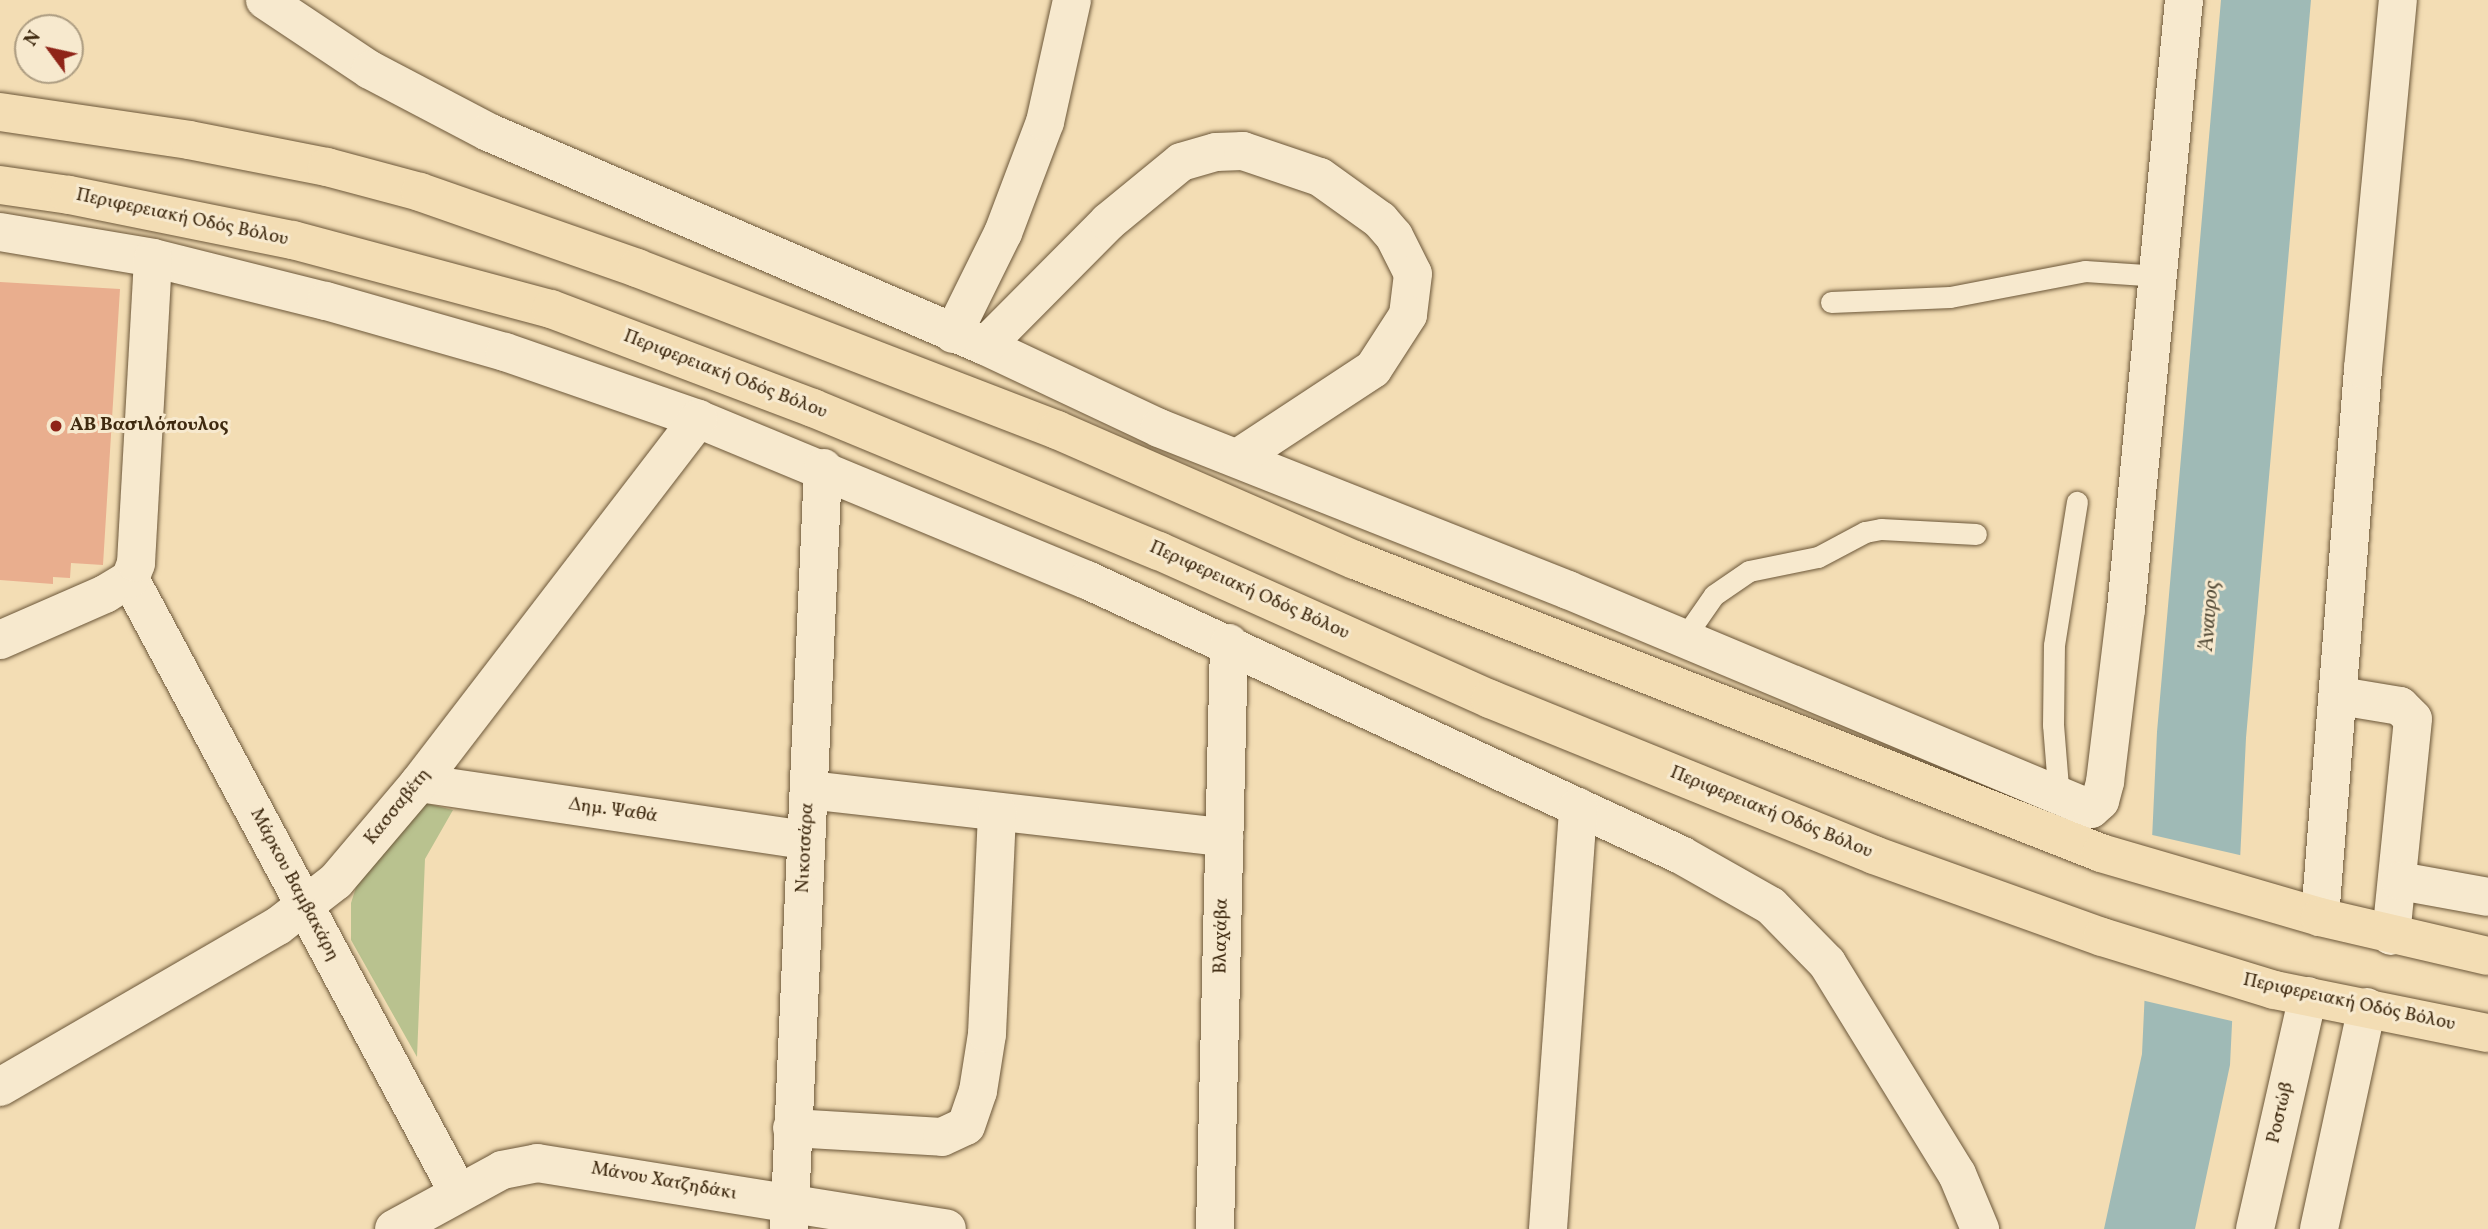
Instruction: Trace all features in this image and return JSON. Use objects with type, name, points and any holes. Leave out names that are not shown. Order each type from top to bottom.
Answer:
[{"type":"main road","points":[[0,112],[327,167],[420,192],[625,263],[1057,430],[1355,560],[2101,853],[2391,936],[2488,956]]},
{"type":"main road","name":"Περιφερειακή Οδός Βόλου","points":[[0,186],[69,195],[293,240],[551,309],[941,461],[1159,551],[1490,699],[1874,855],[2102,937],[2291,993],[2488,1033]]},
{"type":"street","points":[[265,0],[370,71],[488,132],[969,340],[1159,428],[1239,457],[1684,638],[2059,799],[2091,810],[2100,801],[2105,782],[2160,276],[2184,0]]},
{"type":"street","points":[[969,340],[1003,233],[1045,122],[1072,0]]},
{"type":"street","points":[[2306,913],[2340,696],[2363,369],[2398,0]]},
{"type":"street","points":[[969,340],[1181,162],[1216,152],[1242,151],[1320,177],[1380,220],[1394,236],[1413,274],[1408,314],[1373,369],[1239,457]]},
{"type":"street","points":[[0,232],[153,257],[431,329],[698,419],[823,468],[1228,643],[1438,746],[1578,807],[1727,878],[1798,929],[1827,963],[1911,1096],[1956,1174],[1980,1229]]},
{"type":"street","points":[[0,640],[105,594],[130,579],[136,563],[153,257]]},
{"type":"street","name":"Κασσαβέτη","points":[[0,1087],[306,906],[336,881],[419,783],[698,419]]},
{"type":"street","name":"Νικοτσάρα","points":[[790,1216],[823,468]]},
{"type":"street","name":"Μάρκου Βαμβακάρη","points":[[130,579],[458,1192]]},
{"type":"street","name":"Βλαχάβα","points":[[1215,1229],[1228,643]]},
{"type":"street","points":[[2340,696],[2400,706],[2413,719],[2399,881],[2391,936]]},
{"type":"street","name":"Δημ. Ψαθά","points":[[419,783],[806,840]]},
{"type":"street","points":[[809,790],[1224,837]]},
{"type":"street","points":[[1548,1229],[1578,807]]},
{"type":"street","points":[[793,1128],[942,1137],[966,1126],[978,1091],[987,1034],[997,811]]},
{"type":"street","points":[[2399,881],[2488,897]]},
{"type":"street","name":"Ροστώβ","points":[[2255,1229],[2291,993]]},
{"type":"street","points":[[2319,1229],[2367,1007]]},
{"type":"street","name":"Μάνου Χατζηδάκι","points":[[394,1229],[458,1192],[513,1167],[549,1163],[790,1216],[947,1229]]},
{"type":"lane","points":[[1831,302],[1950,298],[2085,271],[2160,276]]},
{"type":"lane","points":[[2059,799],[2053,725],[2054,645],[2077,502]]},
{"type":"lane","points":[[1684,638],[1714,595],[1749,571],[1818,557],[1865,532],[1881,529],[1976,534]]},
{"type":"green space","points":[[425,803],[453,810],[425,859],[417,1057],[351,940],[351,903],[359,878]]},
{"type":"water","name":"Άναυρος","points":[[2221,0],[2311,0],[2246,738],[2230,1065],[2195,1229],[2104,1229],[2142,1054],[2157,732]]},
{"type":"pier","points":[[2148,834],[2244,856],[2236,1022],[2141,1000]]},
{"type":"building","name":"ΑΒ Βασιλόπουλος","points":[[0,282],[120,289],[103,565],[71,563],[70,578],[53,577],[53,584],[0,580]]},
{"type":"place","name":"ΑΒ Βασιλόπουλος","points":[[56,426]]}]
